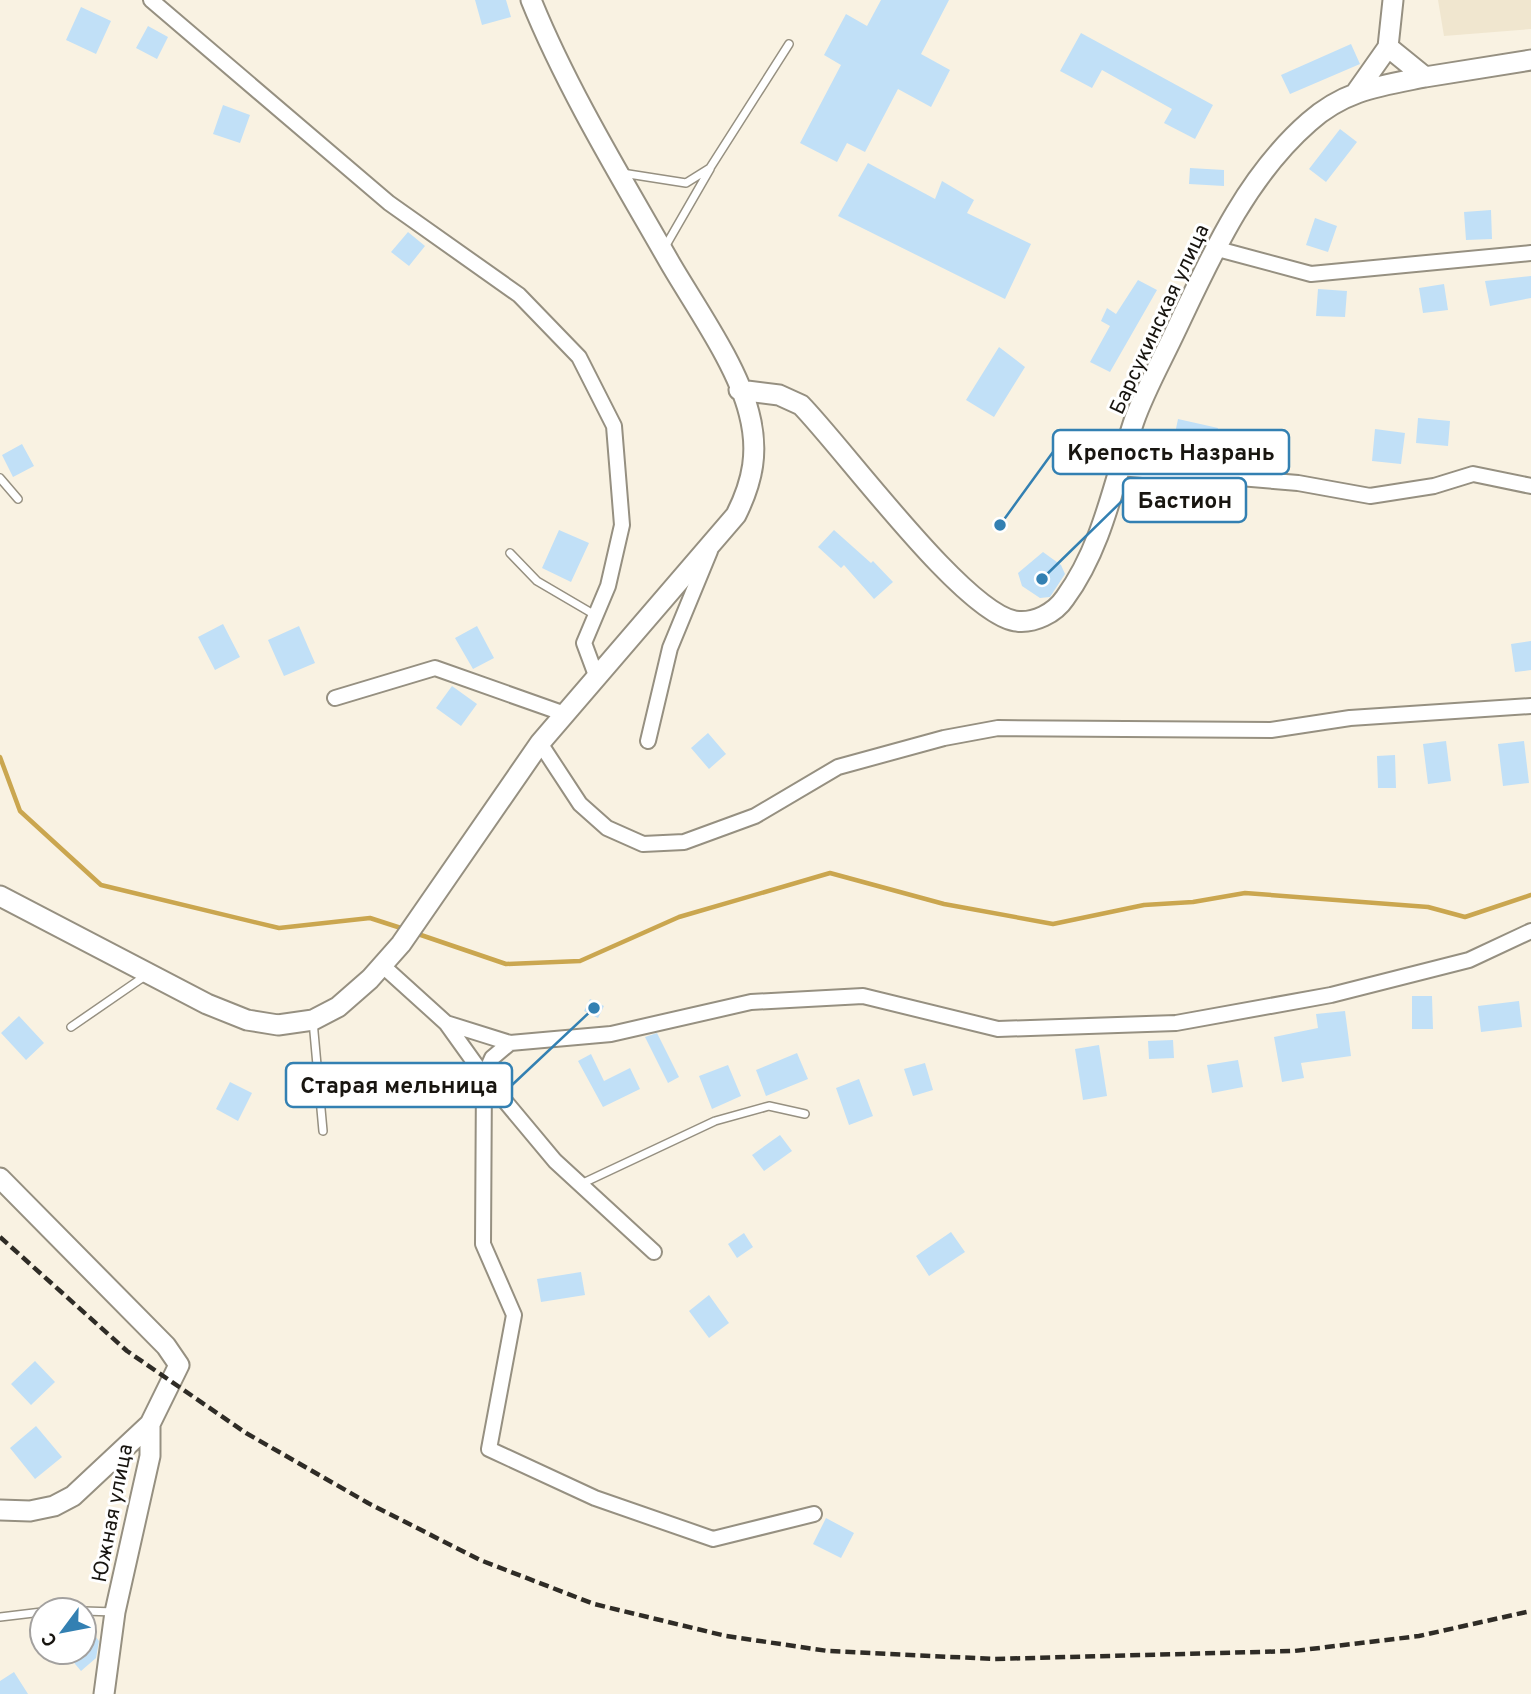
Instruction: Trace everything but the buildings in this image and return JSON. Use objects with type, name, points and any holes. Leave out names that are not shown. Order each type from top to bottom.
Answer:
[{"type":"street","points":[[151,0],[389,204],[519,295],[579,357],[614,426],[622,524],[608,586],[584,643],[597,678]]},
{"type":"street","points":[[0,896],[207,1004],[247,1020],[278,1025],[313,1020],[338,1007],[383,966],[540,743],[736,515],[750,488],[755,461],[749,412],[740,390],[553,54],[531,0]]},
{"type":"street","name":"Барсукинская улица","points":[[1357,91],[1388,47],[1393,0]]},
{"type":"street","points":[[1388,47],[1425,76]]},
{"type":"street","name":"Барсукинская улица","points":[[740,390],[779,395],[801,405],[969,594],[993,612],[1015,621],[1033,620],[1049,614],[1064,601],[1098,539],[1139,408],[1214,248],[1254,184],[1286,144],[1310,121],[1357,91],[1425,76],[1531,60]]},
{"type":"street","points":[[1214,248],[1311,274],[1531,253]]},
{"type":"street","points":[[1119,468],[1298,483],[1370,496],[1434,486],[1473,474],[1531,486]]},
{"type":"street","points":[[648,741],[670,648],[712,546]]},
{"type":"street","points":[[335,698],[435,668],[565,714]]},
{"type":"street","points":[[540,743],[580,804],[607,828],[643,844],[684,842],[755,816],[838,767],[944,738],[998,728],[1270,730],[1350,718],[1531,706]]},
{"type":"street","points":[[446,1023],[510,1043],[611,1034],[751,1003],[863,996],[998,1029],[1176,1023],[1331,995],[1469,960],[1531,931]]},
{"type":"street","points":[[383,966],[446,1023],[484,1076],[555,1161],[654,1252]]},
{"type":"street","points":[[510,1043],[492,1058],[484,1076],[483,1244],[514,1315],[489,1448],[596,1498],[713,1539],[814,1514]]},
{"type":"street","points":[[0,1178],[166,1346],[179,1365],[150,1424],[73,1496],[54,1506],[30,1511],[0,1510]]},
{"type":"street","name":"Южная улица","points":[[104,1694],[115,1612],[150,1456],[150,1424]]},
{"type":"lane","points":[[663,250],[710,169],[789,44]]},
{"type":"lane","points":[[621,173],[686,183],[710,169]]},
{"type":"lane","points":[[0,478],[18,499]]},
{"type":"lane","points":[[510,553],[537,581],[596,616]]},
{"type":"lane","points":[[71,1027],[149,973]]},
{"type":"lane","points":[[313,1020],[323,1131]]},
{"type":"lane","points":[[581,1185],[715,1121],[769,1105],[805,1114]]},
{"type":"lane","points":[[98,1611],[115,1612]]},
{"type":"lane","points":[[0,1617],[28,1614]]},
{"type":"shaded area","points":[[1438,0],[1531,0],[1531,29],[1444,36]]},
{"type":"waterway","points":[[0,757],[20,811],[101,885],[279,928],[370,918],[404,929]]},
{"type":"waterway","points":[[415,933],[506,964],[580,961],[679,917],[830,873],[944,904],[1053,924],[1144,905],[1193,902],[1245,893],[1428,907],[1465,917],[1531,895]]},
{"type":"railway","points":[[0,1237],[127,1351],[246,1433],[368,1503],[480,1560],[594,1604],[726,1636],[828,1651],[994,1659],[1294,1651],[1419,1636],[1531,1611]]},
{"type":"place","name":"Крепость Назрань","points":[[1000,525]]},
{"type":"place","name":"Бастион","points":[[1042,579]]},
{"type":"place","name":"Старая мельница","points":[[594,1008]]}]
